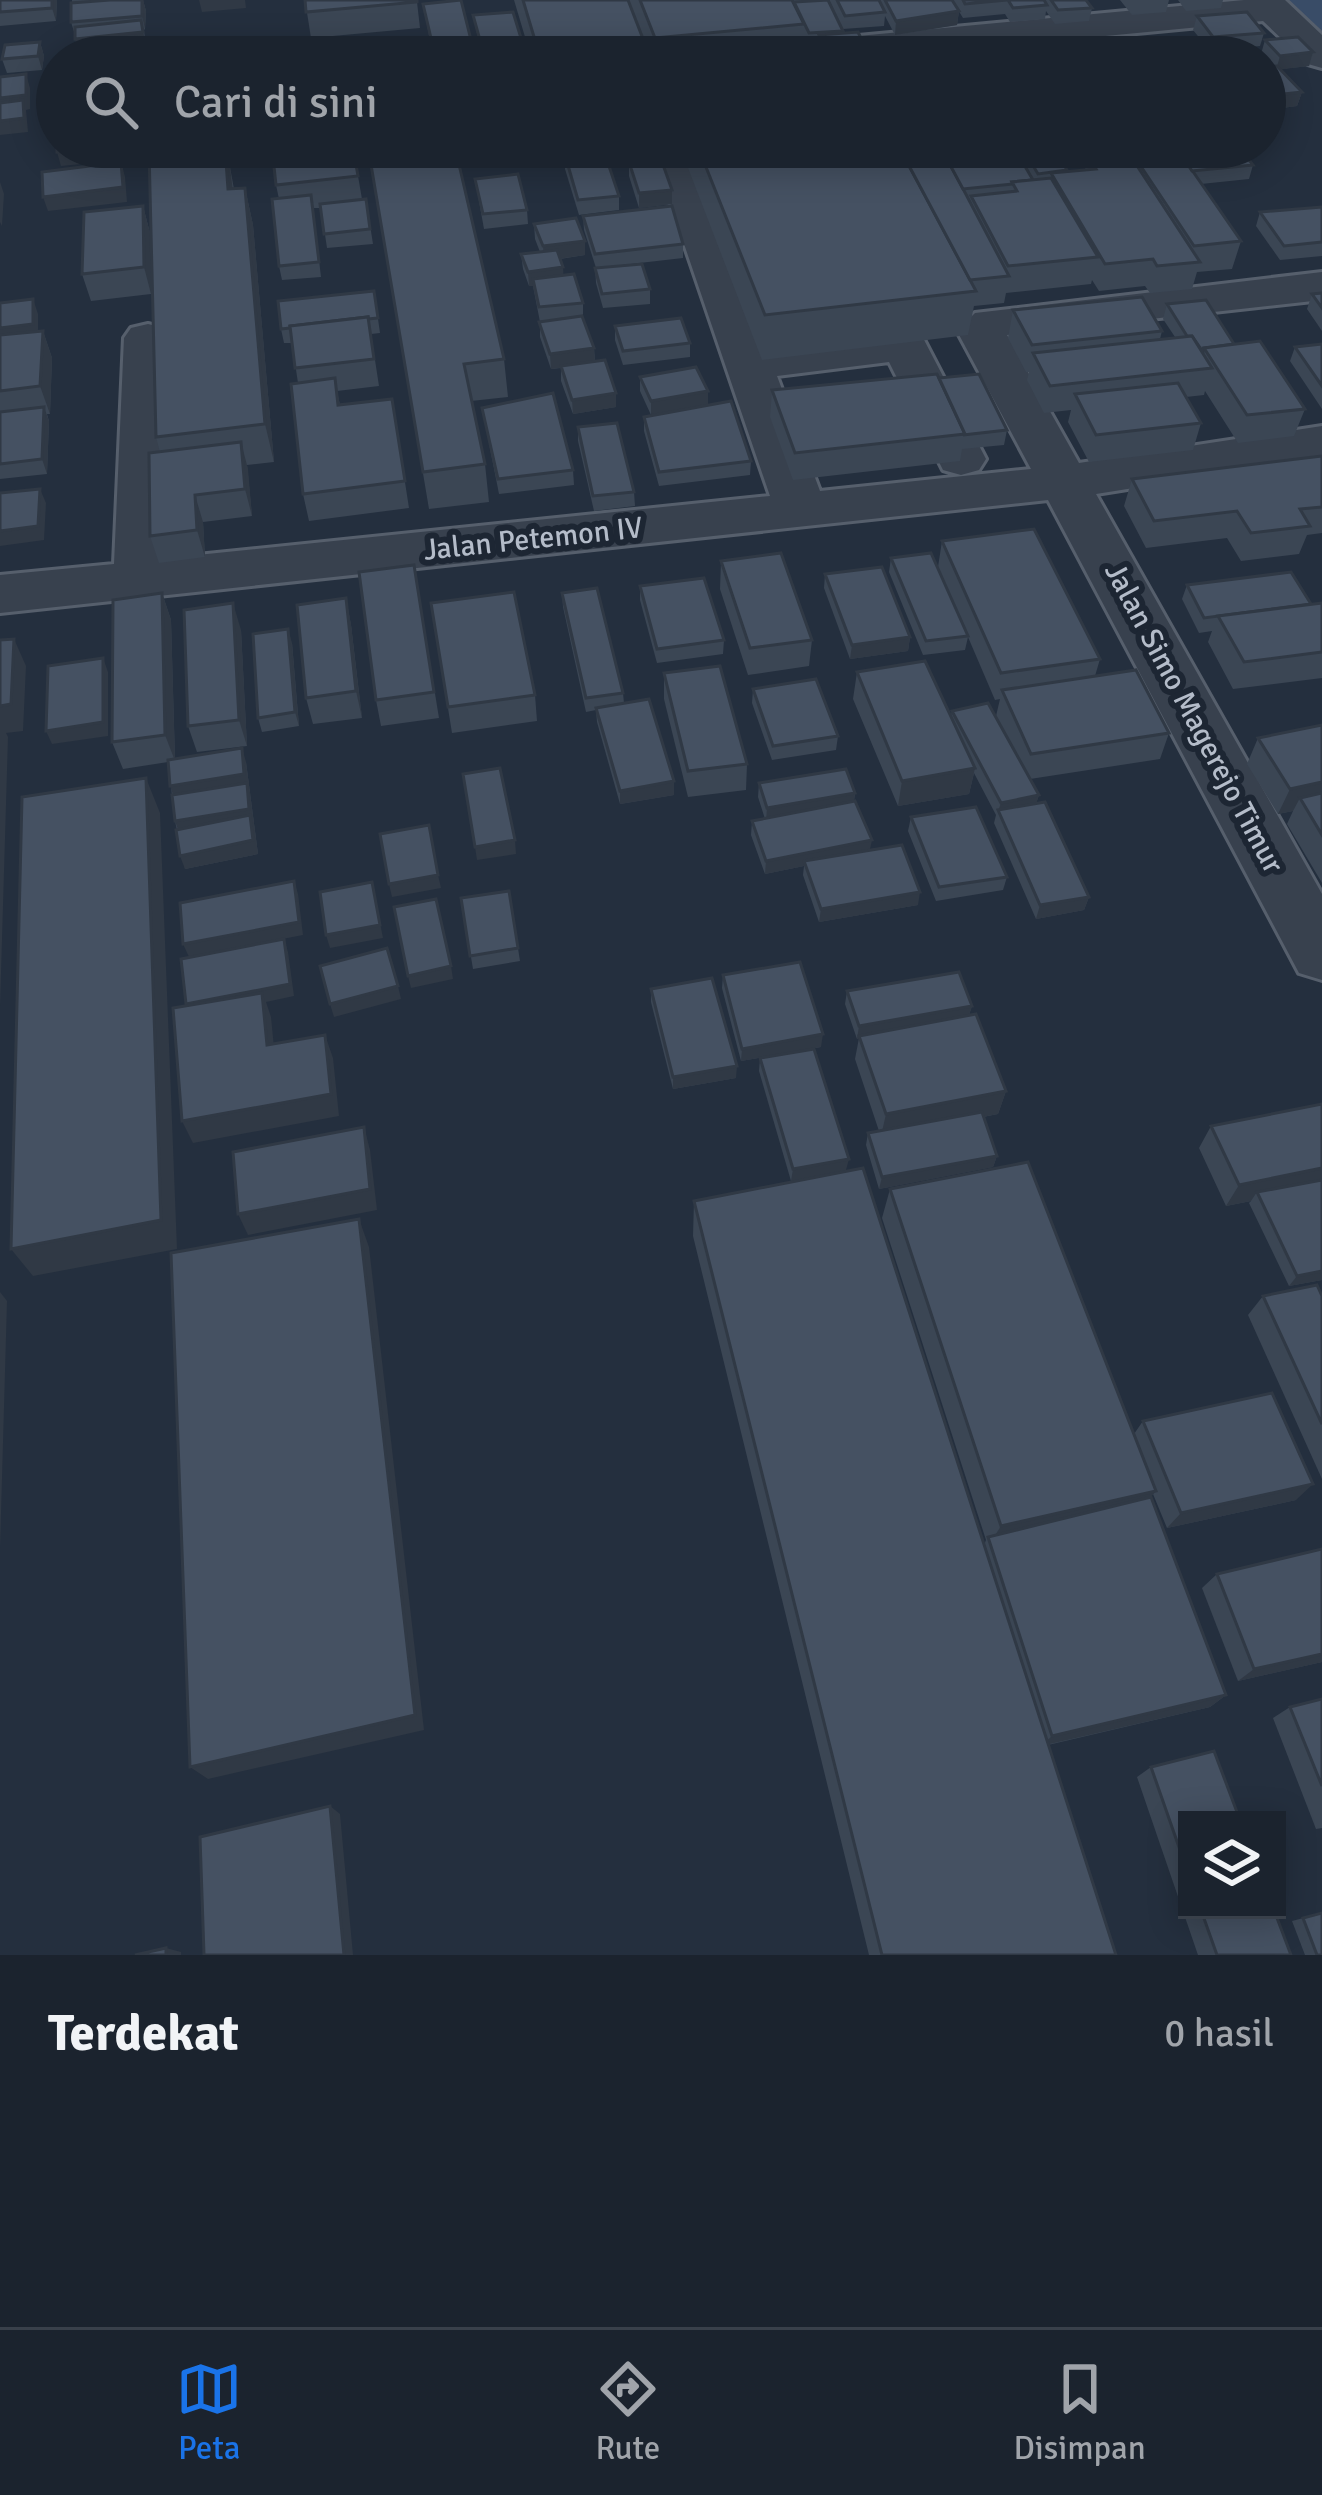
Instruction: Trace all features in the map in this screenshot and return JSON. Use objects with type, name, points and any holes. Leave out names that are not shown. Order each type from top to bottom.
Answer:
[{"type":"street","points":[[963,36],[1268,5],[1322,56]]},
{"type":"street","points":[[679,168],[801,512]]},
{"type":"street","name":"Jalan Simo Magerejo Timur","points":[[1322,286],[984,325],[981,331],[1322,954]]},
{"type":"street","points":[[140,580],[148,338]]},
{"type":"street","points":[[766,363],[905,346],[963,463],[969,492]]},
{"type":"street","name":"Jalan Petemon IV","points":[[0,594],[1066,482],[1322,442]]},
{"type":"building","points":[[0,0],[52,0],[52,8],[0,12]]},
{"type":"building","points":[[142,0],[142,16],[71,22],[71,3]]},
{"type":"building","points":[[305,0],[417,0],[417,2],[306,12]]},
{"type":"building","points":[[461,0],[470,36],[430,36],[423,4]]},
{"type":"building","points":[[523,0],[628,0],[642,36],[534,36]]},
{"type":"building","points":[[640,0],[792,0],[804,24],[676,36],[654,36]]},
{"type":"building","points":[[828,0],[843,31],[809,33],[794,2]]},
{"type":"building","points":[[837,0],[879,0],[885,12],[845,16]]},
{"type":"building","points":[[885,0],[952,0],[959,11],[896,21]]},
{"type":"building","points":[[1008,0],[1044,0],[1047,5],[1013,8]]},
{"type":"building","points":[[1051,0],[1086,0],[1092,8],[1058,10]]},
{"type":"building","points":[[513,12],[520,36],[479,36],[473,15]]},
{"type":"building","points":[[1247,12],[1264,33],[1212,36],[1197,16]]},
{"type":"building","points":[[141,20],[143,32],[75,36],[75,27]]},
{"type":"building","points":[[858,32],[860,36],[819,36]]},
{"type":"building","points":[[1298,37],[1313,52],[1286,55],[1286,38]]},
{"type":"building","points":[[36,42],[36,56],[2,59],[5,45]]},
{"type":"building","points":[[26,74],[26,95],[0,98],[0,77]]},
{"type":"building","points":[[1286,75],[1302,92],[1286,94]]},
{"type":"building","points":[[23,100],[24,118],[0,121],[0,103]]},
{"type":"building","points":[[121,168],[123,187],[43,197],[42,172]]},
{"type":"building","points":[[149,168],[226,168],[228,189],[245,188],[265,424],[156,437]]},
{"type":"building","points":[[274,168],[357,168],[358,176],[276,185]]},
{"type":"building","points":[[372,168],[460,168],[504,359],[464,364],[485,464],[423,472]]},
{"type":"building","points":[[569,168],[610,168],[619,196],[578,200]]},
{"type":"building","points":[[631,168],[664,168],[672,190],[639,193]]},
{"type":"building","points":[[706,168],[910,168],[976,291],[765,315]]},
{"type":"building","points":[[910,168],[952,168],[1009,276],[970,280]]},
{"type":"building","points":[[952,168],[1026,168],[1033,180],[1013,184],[963,189]]},
{"type":"building","points":[[1034,168],[1067,170],[1038,174]]},
{"type":"building","points":[[1138,168],[1200,262],[1157,266],[1153,259],[1105,264],[1051,173]]},
{"type":"building","points":[[1142,168],[1191,168],[1241,241],[1194,246]]},
{"type":"building","points":[[518,174],[527,210],[483,214],[475,179]]},
{"type":"building","points":[[1051,178],[1098,257],[1008,266],[971,196],[1017,191],[1012,182]]},
{"type":"building","points":[[311,195],[319,262],[279,266],[272,199]]},
{"type":"building","points":[[366,199],[370,229],[324,234],[320,204]]},
{"type":"building","points":[[143,206],[144,267],[82,274],[84,212]]},
{"type":"building","points":[[672,206],[683,244],[595,254],[583,216]]},
{"type":"building","points":[[1322,207],[1322,242],[1284,246],[1260,212]]},
{"type":"building","points":[[576,218],[585,241],[543,246],[534,224]]},
{"type":"building","points":[[557,250],[563,267],[528,272],[521,254]]},
{"type":"building","points":[[642,264],[650,289],[602,294],[595,268]]},
{"type":"building","points":[[574,274],[583,303],[539,307],[533,279]]},
{"type":"building","points":[[374,291],[378,318],[281,329],[278,301]]},
{"type":"building","points":[[1142,297],[1162,331],[1032,345],[1013,310]]},
{"type":"building","points":[[33,299],[33,324],[0,328],[0,303]]},
{"type":"building","points":[[1206,300],[1234,344],[1204,348],[1203,352],[1167,304]]},
{"type":"building","points":[[582,316],[594,348],[550,354],[539,322]]},
{"type":"building","points":[[368,317],[374,359],[295,368],[290,326]]},
{"type":"building","points":[[681,318],[690,343],[623,351],[615,326]]},
{"type":"building","points":[[43,331],[40,386],[0,391],[0,335]]},
{"type":"building","points":[[1192,336],[1212,368],[1050,386],[1033,353]]},
{"type":"building","points":[[1260,341],[1305,409],[1247,415],[1204,348]]},
{"type":"building","points":[[1322,344],[1322,386],[1295,347]]},
{"type":"building","points":[[605,360],[616,393],[572,400],[561,366]]},
{"type":"building","points":[[696,367],[708,391],[651,401],[640,377]]},
{"type":"building","points":[[937,374],[965,434],[795,453],[772,390]]},
{"type":"building","points":[[979,374],[1007,430],[963,435],[939,378]]},
{"type":"building","points":[[335,378],[338,405],[392,399],[405,481],[303,494],[291,384]]},
{"type":"building","points":[[1178,383],[1201,423],[1096,435],[1075,394]]},
{"type":"building","points":[[553,393],[573,470],[498,479],[482,408]]},
{"type":"building","points":[[731,401],[751,461],[659,472],[644,417]]},
{"type":"building","points":[[44,407],[42,459],[0,464],[0,412]]},
{"type":"building","points":[[617,423],[634,492],[593,496],[578,427]]},
{"type":"building","points":[[241,442],[245,489],[195,495],[197,530],[150,536],[149,453]]},
{"type":"building","points":[[1322,456],[1322,507],[1300,509],[1310,526],[1251,533],[1237,511],[1154,521],[1132,479]]},
{"type":"building","points":[[40,489],[38,526],[0,531],[0,493]]},
{"type":"building","points":[[1034,529],[1100,659],[1001,673],[942,541]]},
{"type":"building","points":[[781,553],[812,640],[750,648],[721,561]]},
{"type":"building","points":[[931,553],[968,636],[926,641],[891,558]]},
{"type":"building","points":[[414,565],[434,692],[376,700],[359,572]]},
{"type":"building","points":[[882,567],[910,637],[852,645],[825,574]]},
{"type":"building","points":[[1291,572],[1311,604],[1204,618],[1187,585]]},
{"type":"building","points":[[704,578],[724,640],[657,649],[640,586]]},
{"type":"building","points":[[597,588],[623,693],[586,698],[562,593]]},
{"type":"building","points":[[514,592],[535,695],[448,707],[431,603]]},
{"type":"building","points":[[162,593],[165,735],[112,742],[113,600]]},
{"type":"building","points":[[346,598],[356,691],[306,698],[297,605]]},
{"type":"building","points":[[233,603],[239,720],[188,726],[184,610]]},
{"type":"building","points":[[1322,603],[1322,652],[1244,662],[1218,616]]},
{"type":"building","points":[[288,629],[295,712],[258,718],[253,634]]},
{"type":"building","points":[[14,639],[11,704],[0,706],[0,640]]},
{"type":"building","points":[[103,658],[103,722],[46,731],[48,666]]},
{"type":"building","points":[[925,661],[975,768],[902,781],[857,672]]},
{"type":"building","points":[[720,666],[747,764],[688,771],[664,673]]},
{"type":"building","points":[[1136,670],[1169,733],[1031,754],[1002,690]]},
{"type":"building","points":[[816,679],[838,736],[773,746],[753,689]]},
{"type":"building","points":[[649,699],[674,781],[620,791],[596,708]]},
{"type":"building","points":[[988,703],[1039,795],[1001,803],[952,711]]},
{"type":"building","points":[[1322,725],[1322,782],[1290,789],[1258,738]]},
{"type":"building","points":[[242,748],[244,774],[170,786],[168,760]]},
{"type":"building","points":[[500,768],[515,840],[475,847],[463,774]]},
{"type":"building","points":[[846,769],[855,793],[767,808],[759,783]]},
{"type":"building","points":[[146,778],[161,1220],[11,1249],[22,797]]},
{"type":"building","points":[[247,783],[249,809],[175,821],[172,795]]},
{"type":"building","points":[[1322,793],[1322,835],[1300,798]]},
{"type":"building","points":[[855,801],[872,840],[766,861],[752,821]]},
{"type":"building","points":[[1045,802],[1089,897],[1040,905],[998,810]]},
{"type":"building","points":[[976,807],[1007,877],[939,887],[911,817]]},
{"type":"building","points":[[250,815],[253,840],[180,856],[176,830]]},
{"type":"building","points":[[429,825],[438,875],[389,884],[380,834]]},
{"type":"building","points":[[902,845],[920,892],[821,909],[804,861]]},
{"type":"building","points":[[294,881],[299,922],[183,944],[180,903]]},
{"type":"building","points":[[372,882],[380,925],[326,935],[320,892]]},
{"type":"building","points":[[509,891],[518,948],[470,956],[461,898]]},
{"type":"building","points":[[436,899],[451,966],[408,976],[394,907]]},
{"type":"building","points":[[284,939],[290,984],[186,1004],[181,959]]},
{"type":"building","points":[[387,948],[398,986],[330,1004],[320,966]]},
{"type":"building","points":[[800,962],[823,1034],[742,1049],[723,975]]},
{"type":"building","points":[[959,972],[972,1006],[859,1026],[847,991]]},
{"type":"building","points":[[712,978],[737,1066],[673,1077],[651,989]]},
{"type":"building","points":[[262,993],[267,1045],[325,1035],[331,1094],[182,1121],[173,1008]]},
{"type":"building","points":[[976,1014],[1006,1091],[886,1114],[859,1036]]},
{"type":"building","points":[[814,1049],[849,1159],[793,1169],[760,1058]]},
{"type":"building","points":[[1322,1104],[1322,1168],[1239,1185],[1211,1126]]},
{"type":"building","points":[[982,1112],[997,1156],[882,1177],[868,1133]]},
{"type":"building","points":[[364,1127],[370,1189],[238,1214],[233,1152]]},
{"type":"building","points":[[1028,1162],[1156,1491],[1001,1526],[890,1189]]},
{"type":"building","points":[[863,1168],[1116,1955],[882,1955],[694,1201]]},
{"type":"building","points":[[1322,1180],[1322,1271],[1297,1276],[1257,1192]]},
{"type":"building","points":[[359,1219],[415,1715],[190,1767],[171,1253]]},
{"type":"building","points":[[1317,1285],[1322,1296],[1322,1424],[1263,1296]]},
{"type":"building","points":[[1272,1393],[1313,1484],[1181,1513],[1143,1421]]},
{"type":"building","points":[[1151,1497],[1226,1695],[1052,1736],[988,1537]]},
{"type":"building","points":[[1322,1549],[1322,1654],[1254,1669],[1217,1574]]},
{"type":"building","points":[[1322,1699],[1322,1786],[1290,1707]]},
{"type":"building","points":[[1214,1751],[1237,1811],[1178,1811],[1178,1844],[1151,1767]]},
{"type":"building","points":[[330,1806],[344,1955],[204,1955],[200,1837]]},
{"type":"building","points":[[1322,1913],[1322,1955],[1317,1955],[1303,1918]]},
{"type":"building","points":[[1204,1919],[1277,1919],[1291,1955],[1217,1955]]},
{"type":"building","points":[[166,1948],[166,1955],[135,1955]]},
{"type":"waterway","points":[[1294,0],[1322,29]]}]
